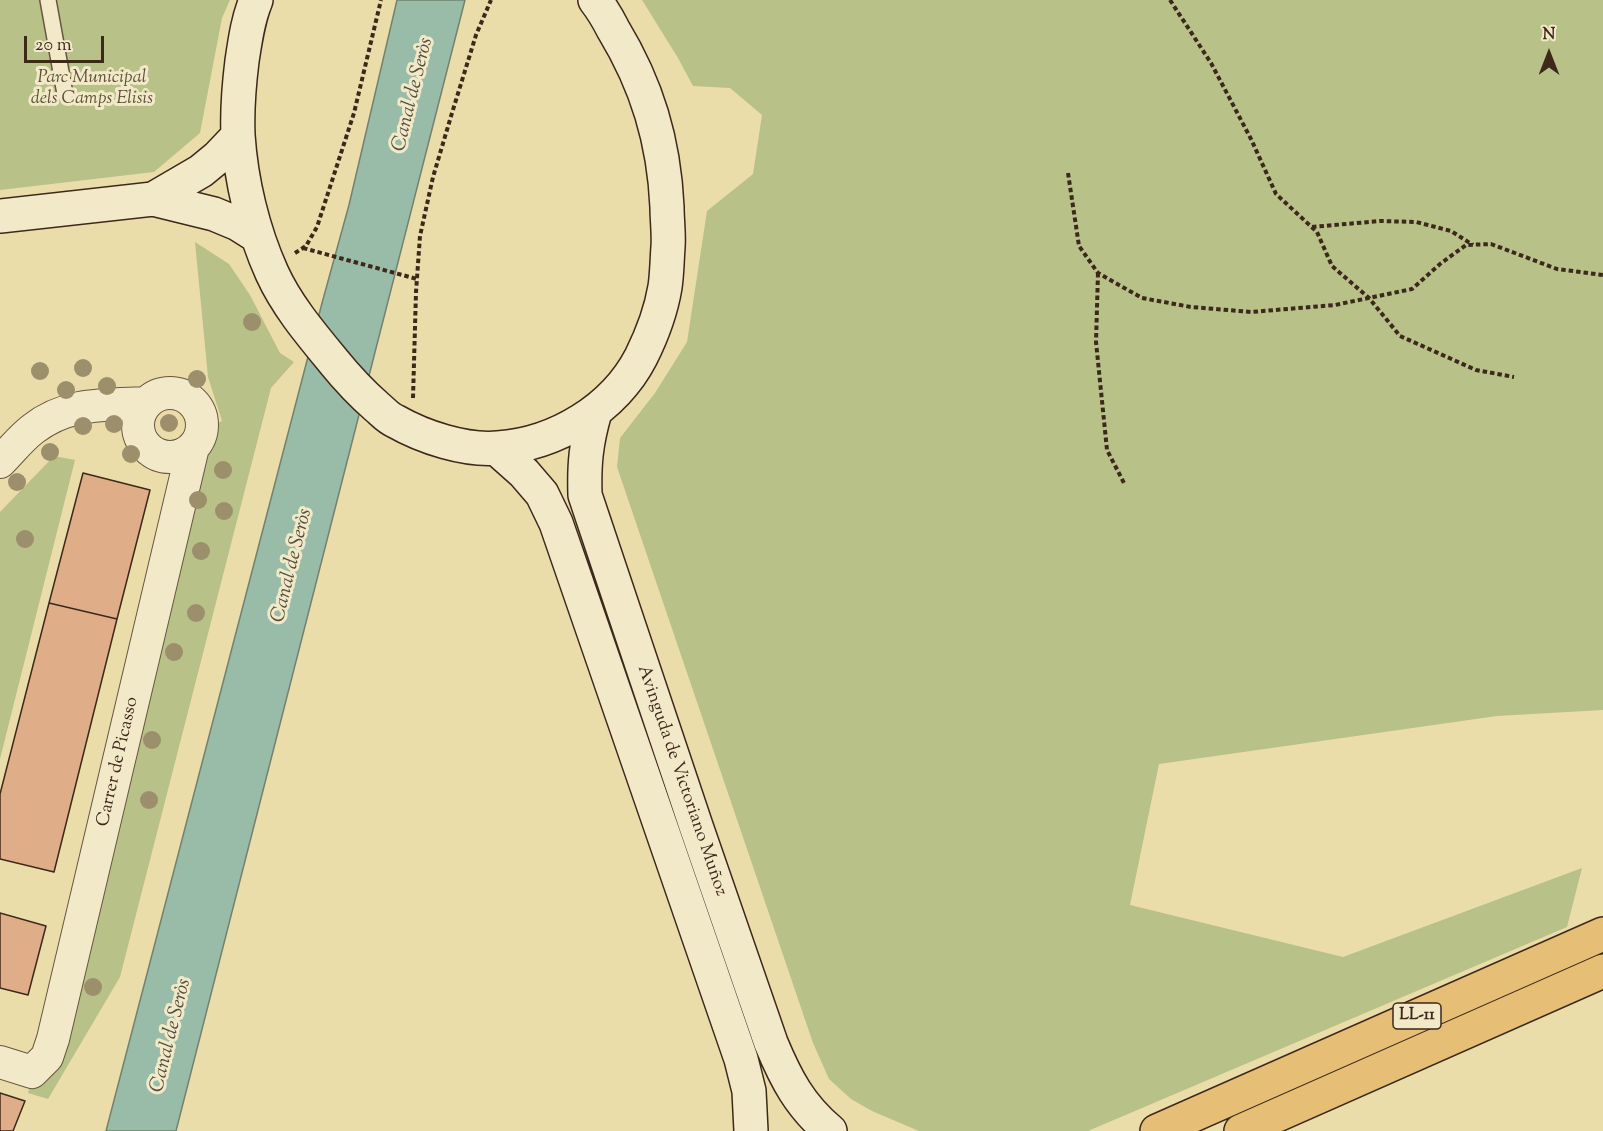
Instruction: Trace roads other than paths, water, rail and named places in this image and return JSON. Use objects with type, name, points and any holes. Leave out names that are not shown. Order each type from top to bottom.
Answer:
[{"type":"main road","points":[[256,0],[245,41],[238,107],[238,136],[245,188],[261,247],[273,275],[294,313],[341,370],[365,396],[402,425],[430,437],[464,446],[497,449],[557,435],[595,412],[619,390],[640,359],[654,327],[664,288],[668,239],[666,184],[658,132],[644,88],[625,48],[595,0]]},
{"type":"main road","points":[[153,199],[201,171],[238,136]]},
{"type":"main road","points":[[0,216],[153,199],[214,214],[238,224],[261,247]]},
{"type":"main road","name":"Avinguda de Victoriano Muñoz","points":[[595,412],[588,436],[584,469],[585,495],[771,1043],[783,1073],[795,1093],[804,1106],[831,1131]]},
{"type":"main road","name":"Avinguda de Victoriano Muñoz","points":[[497,449],[524,473],[542,494],[556,523],[743,1067],[750,1098],[751,1131]]},
{"type":"main road","name":"LL-11","points":[[1157,1131],[1589,940]]},
{"type":"main road","name":"LL-11","points":[[1241,1131],[1603,971]]},
{"type":"street","points":[[174,393],[184,395],[192,401],[202,418],[202,429],[193,447],[174,456],[163,456],[145,444],[140,435],[138,423],[140,413],[146,403],[154,397],[174,393]]},
{"type":"street","points":[[0,462],[33,429],[57,414],[93,405],[146,403]]},
{"type":"street","name":"Carrer de Picasso","points":[[0,1062],[32,1072],[47,1057],[53,1039],[193,447]]},
{"type":"lane","points":[[48,0],[65,94]]},
{"type":"lane","points":[[1589,940],[1603,917]]},
{"type":"water","name":"Canal de Seròs","points":[[397,0],[465,0],[176,1131],[106,1131],[349,205]]},
{"type":"park label","name":"Parc Municipal dels Camps Elisis","points":[[92,89]]}]
